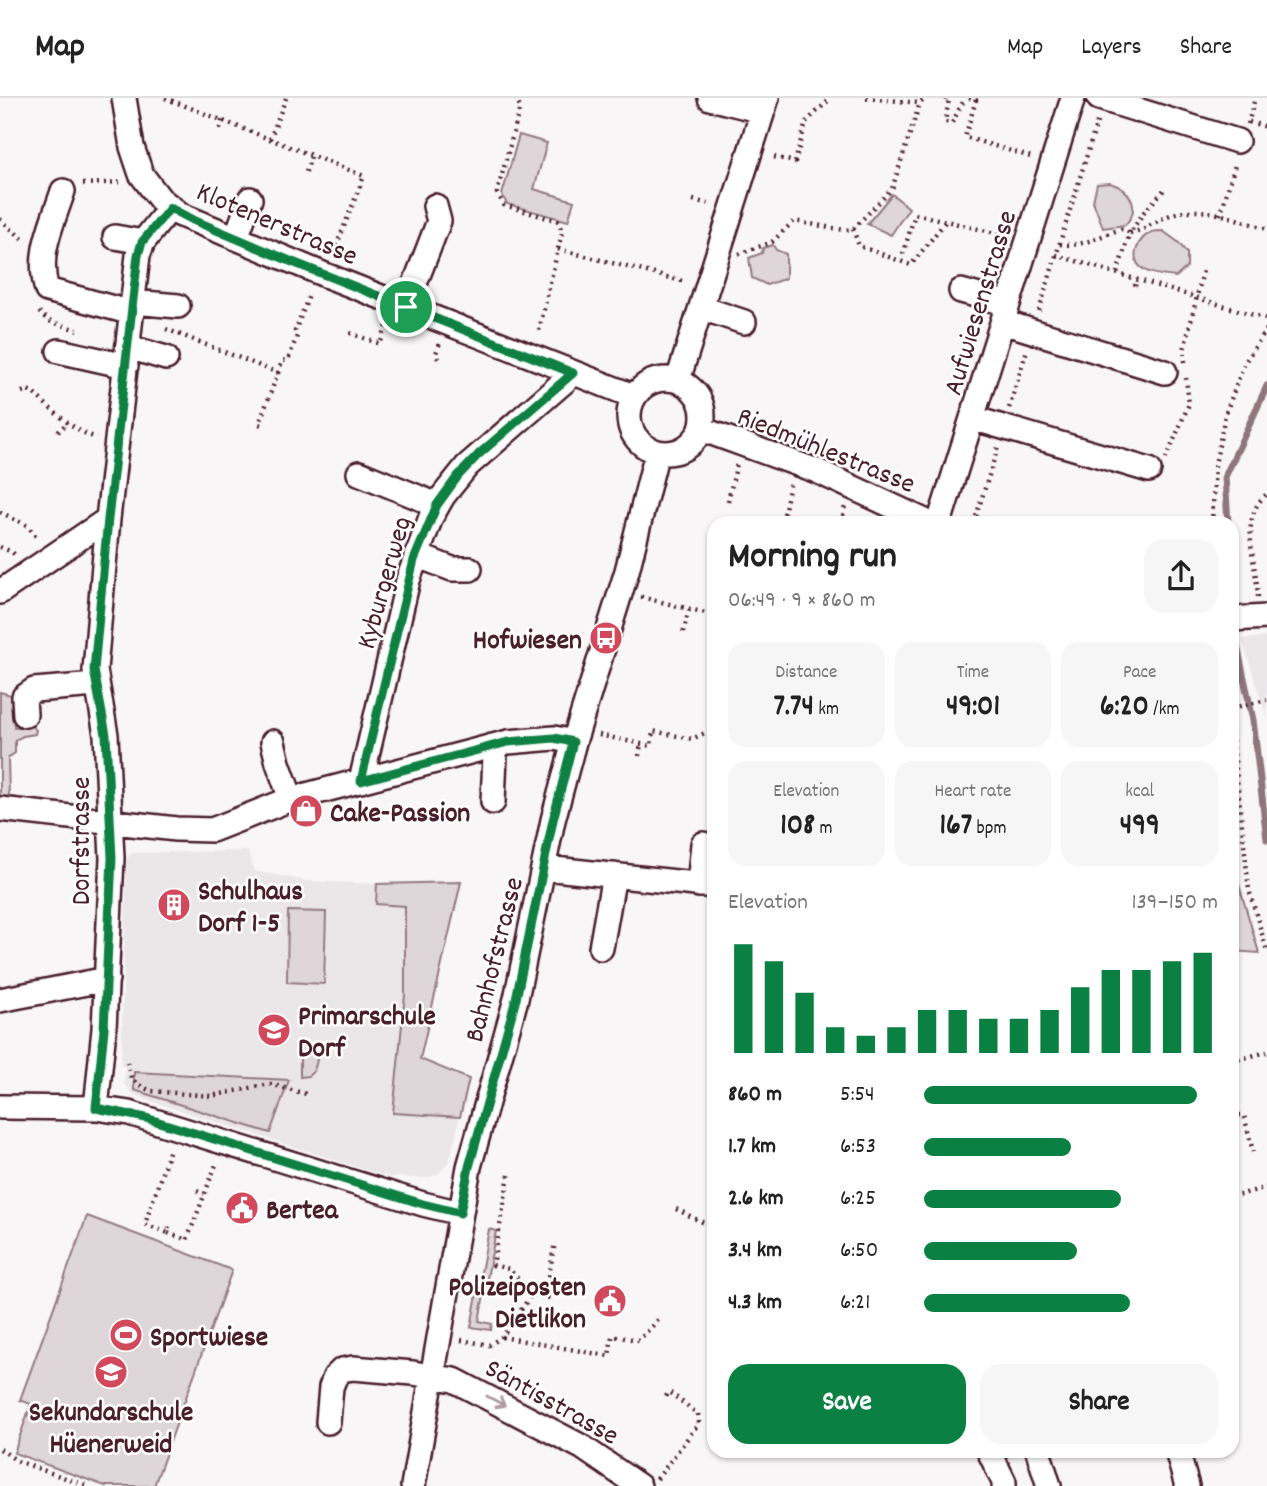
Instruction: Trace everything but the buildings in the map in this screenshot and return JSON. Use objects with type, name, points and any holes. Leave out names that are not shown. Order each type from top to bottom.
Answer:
[{"type":"street","name":"Klotenerstrasse","points":[[124,98],[138,167],[151,189],[170,208],[397,315],[573,373],[633,396]]},
{"type":"street","points":[[678,380],[765,105],[710,98]]},
{"type":"street","name":"Aufwiesenstrasse","points":[[941,516],[1073,98]]},
{"type":"street","points":[[1099,98],[1243,131]]},
{"type":"street","points":[[70,188],[44,248],[42,274],[47,290],[132,307],[178,306]]},
{"type":"street","points":[[236,238],[250,199]]},
{"type":"street","points":[[397,315],[439,221],[435,206]]},
{"type":"street","name":"Dorfstrasse","points":[[96,1108],[107,979],[112,822],[106,735],[94,670],[138,255],[142,242],[170,208]]},
{"type":"street","points":[[114,237],[142,242]]},
{"type":"street","points":[[961,291],[1006,313],[1179,371]]},
{"type":"street","points":[[702,308],[744,322]]},
{"type":"street","points":[[59,351],[166,358]]},
{"type":"street","name":"Kyburgerweg","points":[[361,781],[416,555],[437,505],[458,476],[479,454],[573,373]]},
{"type":"street","points":[[653,380],[678,380],[689,386],[697,395],[702,406],[701,429],[688,446],[668,453],[646,448],[637,440],[628,419],[633,396],[642,386],[653,380]]},
{"type":"street","points":[[972,418],[1156,470]]},
{"type":"street","name":"Riedmühlestrasse","points":[[701,429],[796,463],[913,516]]},
{"type":"street","name":"Bahnhofstrasse","points":[[413,1486],[469,1167],[516,999],[553,820],[584,738],[657,452]]},
{"type":"street","points":[[359,472],[437,505]]},
{"type":"street","points":[[0,592],[108,519]]},
{"type":"street","points":[[416,555],[452,569],[470,569]]},
{"type":"street","points":[[25,715],[24,696],[34,690],[96,685]]},
{"type":"street","points":[[0,809],[176,829],[212,830],[291,799],[508,742],[584,738]]},
{"type":"street","points":[[274,741],[278,763],[291,799]]},
{"type":"street","points":[[492,746],[495,756],[493,802]]},
{"type":"street","points":[[545,868],[706,885],[704,844]]},
{"type":"street","points":[[601,948],[614,876]]},
{"type":"street","points":[[0,1000],[107,979]]},
{"type":"street","points":[[0,1107],[96,1108],[146,1118],[460,1213]]},
{"type":"street","name":"Säntisstrasse","points":[[328,1422],[331,1387],[342,1370],[352,1368],[454,1380],[582,1447],[646,1485]]},
{"type":"street","points":[[992,1458],[1004,1486]]},
{"type":"street","points":[[1040,1458],[1049,1486]]},
{"type":"street","points":[[1179,1458],[1187,1486]]},
{"type":"path","points":[[165,98],[363,176],[332,259]]},
{"type":"path","points":[[270,139],[286,98]]},
{"type":"path","points":[[516,98],[520,108],[497,193],[504,205],[558,221],[562,232],[537,339]]},
{"type":"path","points":[[774,157],[795,162],[806,122],[831,98]]},
{"type":"path","points":[[866,98],[920,103]]},
{"type":"path","points":[[738,254],[772,242],[794,221],[844,230],[853,229],[892,189],[920,103],[927,98]]},
{"type":"path","points":[[945,98],[949,99],[945,121],[952,123],[967,98],[976,100],[965,137],[1040,160]]},
{"type":"path","points":[[219,129],[222,120]]},
{"type":"path","points":[[1243,131],[1267,127]]},
{"type":"path","points":[[306,172],[312,156]]},
{"type":"path","points":[[70,188],[130,184]]},
{"type":"path","points":[[1116,273],[1130,233],[1164,190]]},
{"type":"path","points":[[693,200],[717,205]]},
{"type":"path","points":[[1060,244],[1071,246],[1087,243],[1122,229],[1130,233],[1143,230],[1171,215],[1194,212],[1216,214],[1238,223],[1267,229]]},
{"type":"path","points":[[903,254],[915,214],[992,232],[1014,242]]},
{"type":"path","points":[[853,229],[859,246],[911,265],[946,221]]},
{"type":"path","points":[[558,249],[688,283]]},
{"type":"path","points":[[1056,255],[1267,319]]},
{"type":"path","points":[[1156,470],[1189,404],[1179,371],[1204,267]]},
{"type":"path","points":[[1135,286],[1137,279]]},
{"type":"path","points":[[265,426],[259,424],[282,361],[288,360],[297,336],[295,331],[310,292]]},
{"type":"path","points":[[350,333],[380,344],[397,315]]},
{"type":"path","points":[[155,324],[278,373]]},
{"type":"path","points":[[1212,516],[1215,465],[1225,415],[1245,362],[1267,329]]},
{"type":"path","points":[[438,359],[436,354],[440,342]]},
{"type":"path","points":[[22,392],[32,392],[67,423],[84,434],[105,440]]},
{"type":"path","points":[[58,432],[67,423]]},
{"type":"path","points":[[728,500],[737,462]]},
{"type":"path","points":[[784,514],[791,480]]},
{"type":"path","points":[[1250,615],[1251,527],[1255,504],[1267,494]]},
{"type":"path","points":[[843,516],[846,504]]},
{"type":"path","points":[[0,513],[27,526],[52,556]]},
{"type":"path","points":[[637,596],[707,614]]},
{"type":"path","points":[[683,632],[689,610]]},
{"type":"path","points":[[1239,706],[1267,700]]},
{"type":"path","points":[[584,738],[651,746],[653,731],[692,739],[707,732]]},
{"type":"path","points":[[639,756],[641,744]]},
{"type":"path","points":[[1239,798],[1249,890],[1267,951]]},
{"type":"path","points":[[1239,1059],[1267,1052]]},
{"type":"path","points":[[127,1062],[131,1078],[151,1091],[211,1096],[270,1084],[306,1094]]},
{"type":"path","points":[[1239,1115],[1244,1115],[1253,1152]]},
{"type":"path","points":[[172,1141],[162,1180],[145,1224],[169,1230],[187,1240],[219,1156]]},
{"type":"path","points":[[509,1175],[493,1265],[509,1269],[533,1294],[554,1299]]},
{"type":"path","points":[[1239,1195],[1267,1187]]},
{"type":"path","points":[[197,1191],[204,1194]]},
{"type":"path","points":[[676,1209],[707,1224]]},
{"type":"path","points":[[545,1297],[555,1242]]},
{"type":"path","points":[[461,1340],[489,1345],[502,1337],[533,1294]]},
{"type":"path","points":[[502,1337],[609,1356],[612,1336],[639,1340],[659,1319]]},
{"type":"path","points":[[646,1485],[699,1423],[698,1414],[669,1392],[664,1399]]},
{"type":"path","points":[[0,1449],[17,1461],[88,1486]]},
{"type":"shaded area","points":[[519,135],[547,143],[534,189],[574,201],[568,221],[507,204],[502,195]]},
{"type":"shaded area","points":[[1110,183],[1128,194],[1133,212],[1125,225],[1103,228],[1093,201],[1097,184]]},
{"type":"shaded area","points":[[892,194],[909,208],[891,235],[867,224]]},
{"type":"shaded area","points":[[1163,231],[1187,253],[1187,267],[1176,277],[1147,271],[1136,260],[1137,249],[1143,239],[1152,232]]},
{"type":"shaded area","points":[[773,245],[776,250],[786,254],[786,278],[767,285],[752,278],[749,258],[762,253],[763,248]]},
{"type":"shaded area","points":[[1267,637],[1267,718],[1242,639]]},
{"type":"shaded area","points":[[0,692],[14,696],[14,727],[32,726],[36,730],[35,734],[15,740],[15,753],[8,758],[9,798],[0,797]]},
{"type":"shaded area","name":"Primarschule Dorf","points":[[248,851],[254,871],[306,881],[377,884],[461,882],[420,1059],[469,1079],[451,1154],[448,1163],[438,1174],[426,1178],[388,1177],[145,1099],[132,1093],[124,1084],[125,1066],[121,1066],[127,858],[132,853]]},
{"type":"shaded area","points":[[461,882],[420,1059],[469,1079],[460,1117],[393,1113],[405,995],[405,906],[376,904],[377,884]]},
{"type":"shaded area","points":[[1239,885],[1259,953],[1239,952]]},
{"type":"shaded area","points":[[288,911],[326,912],[324,984],[287,982]]},
{"type":"shaded area","points":[[300,1043],[313,1049],[317,1060],[314,1071],[308,1076],[300,1077]]},
{"type":"shaded area","points":[[134,1072],[289,1080],[270,1133],[134,1090]]},
{"type":"shaded area","name":"Sportwiese","points":[[87,1216],[232,1270],[154,1486],[105,1486],[14,1453],[31,1404],[20,1400]]},
{"type":"shaded area","points":[[489,1229],[496,1231],[479,1321],[492,1324],[491,1330],[471,1327]]},
{"type":"waterway","points":[[1228,516],[1225,477],[1267,386]]},
{"type":"waterway","points":[[1239,655],[1253,720],[1267,839]]},
{"type":"place","name":"Hofwiesen","points":[[606,638]]},
{"type":"place","name":"Cake-Passion","points":[[306,811]]},
{"type":"place","name":"Schulhaus Dorf 1-5","points":[[174,905]]},
{"type":"place","name":"Primarschule Dorf","points":[[274,1030]]},
{"type":"place","name":"Bertea","points":[[242,1208]]},
{"type":"place","name":"Polizeiposten Dietlikon","points":[[610,1301]]},
{"type":"place","name":"Sportwiese","points":[[126,1335]]},
{"type":"place","name":"Sekundarschule Hüenerweid","points":[[111,1372]]},
{"type":"route","points":[[170,208],[290,261],[406,307],[573,373],[479,454],[458,476],[437,505],[425,529],[408,580],[361,781],[508,742],[554,738],[573,742],[553,820],[516,999],[469,1167],[460,1213],[423,1204],[146,1118],[96,1108],[104,1029],[112,822],[106,735],[94,670],[108,519],[138,255],[142,242],[170,208]]}]
